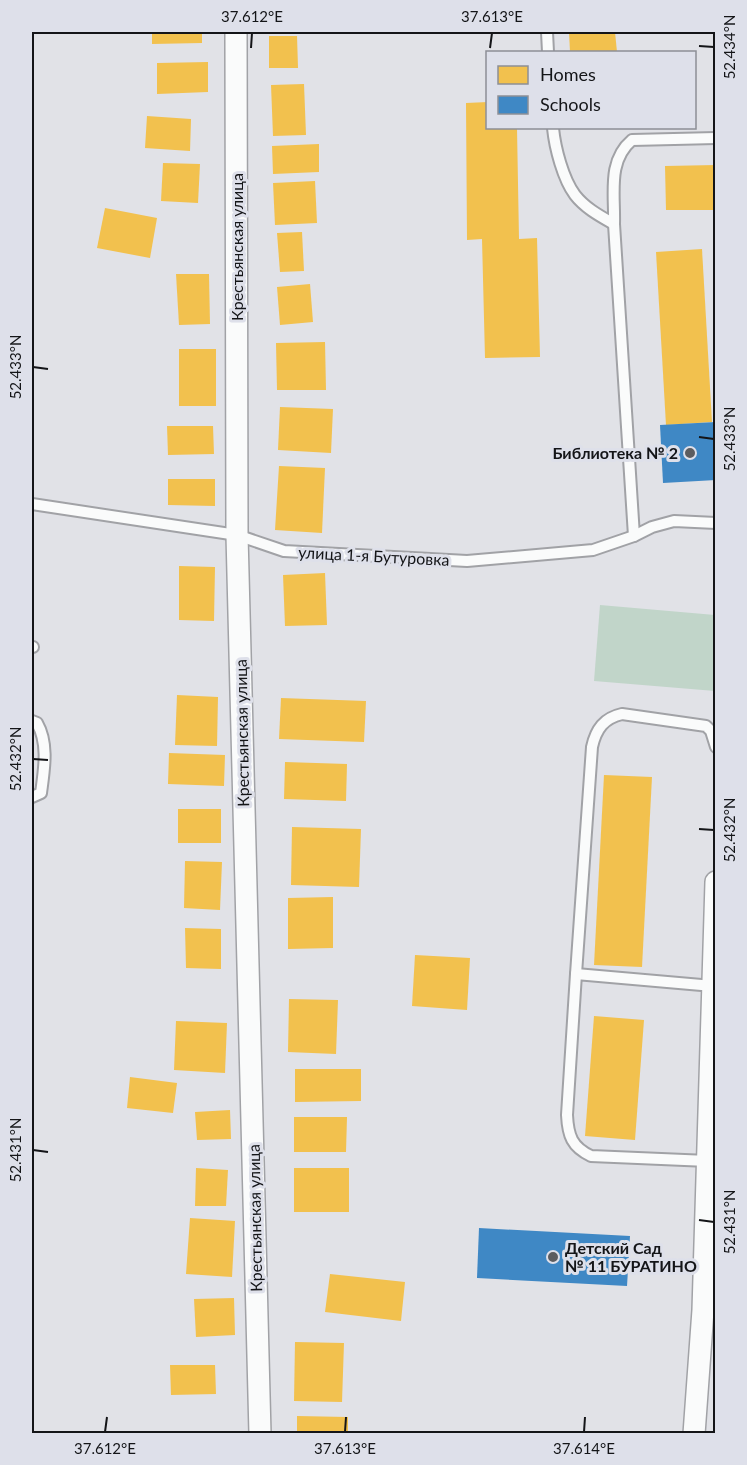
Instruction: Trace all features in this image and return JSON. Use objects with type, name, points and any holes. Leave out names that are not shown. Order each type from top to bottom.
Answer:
[{"type":"street","name":"Крестьянская улица","points":[[236,32],[237,535],[260,1434]]},
{"type":"street","points":[[694,1434],[704,1310],[716,882]]},
{"type":"lane","points":[[547,32],[548,51]]},
{"type":"lane","points":[[553,129],[561,166],[575,195],[598,215],[614,224]]},
{"type":"lane","points":[[634,536],[614,224],[614,174],[623,148],[632,140],[716,138]]},
{"type":"lane","name":"улица 1-я Бутуровка","points":[[32,504],[237,535],[284,551],[467,561],[593,550],[674,521],[716,523]]},
{"type":"lane","points":[[708,1161],[591,1156],[572,1143],[567,1115],[592,747],[595,735],[601,724],[611,717],[622,714],[706,726],[711,731],[716,747]]},
{"type":"lane","points":[[32,721],[37,723],[43,733],[45,762],[41,794],[32,797]]},
{"type":"lane","points":[[576,974],[713,986]]},
{"type":"green space","points":[[600,605],[715,615],[715,691],[594,681]]},
{"type":"building: Homes","points":[[152,32],[202,32],[202,43],[152,44]]},
{"type":"building: Homes","points":[[569,32],[615,32],[617,51],[570,51]]},
{"type":"building: Homes","points":[[269,36],[297,36],[298,68],[269,68]]},
{"type":"building: Homes","points":[[208,62],[208,92],[157,94],[157,63]]},
{"type":"building: Homes","points":[[304,84],[306,135],[273,136],[271,85]]},
{"type":"building: Homes","points":[[486,102],[486,129],[517,129],[519,239],[537,238],[540,357],[485,358],[482,239],[467,240],[466,103]]},
{"type":"building: Homes","points":[[147,116],[191,119],[190,151],[145,148]]},
{"type":"building: Homes","points":[[319,144],[319,172],[273,174],[272,146]]},
{"type":"building: Homes","points":[[163,163],[200,164],[198,203],[161,201]]},
{"type":"building: Homes","points":[[716,165],[716,210],[666,210],[665,166]]},
{"type":"building: Homes","points":[[315,181],[317,223],[275,225],[273,183]]},
{"type":"building: Homes","points":[[105,208],[157,218],[150,258],[97,248]]},
{"type":"building: Homes","points":[[302,232],[304,271],[280,272],[277,233]]},
{"type":"building: Homes","points":[[702,249],[712,422],[666,425],[656,252]]},
{"type":"building: Homes","points":[[176,274],[209,274],[210,324],[179,325]]},
{"type":"building: Homes","points":[[310,284],[313,322],[280,325],[277,287]]},
{"type":"building: Homes","points":[[325,342],[326,390],[277,390],[276,343]]},
{"type":"building: Homes","points":[[179,349],[216,349],[216,406],[179,406]]},
{"type":"building: Homes","points":[[280,407],[333,409],[331,453],[278,450]]},
{"type":"building: Homes","points":[[167,426],[213,426],[214,454],[168,455]]},
{"type":"building: Homes","points":[[279,466],[325,468],[322,533],[275,530]]},
{"type":"building: Homes","points":[[168,479],[215,479],[215,506],[168,505]]},
{"type":"building: Homes","points":[[179,566],[215,567],[214,621],[179,620]]},
{"type":"building: Homes","points":[[325,573],[327,625],[285,626],[283,575]]},
{"type":"building: Homes","points":[[177,695],[218,697],[217,746],[175,745]]},
{"type":"building: Homes","points":[[281,698],[366,701],[364,742],[279,739]]},
{"type":"building: Homes","points":[[169,753],[225,755],[224,786],[168,784]]},
{"type":"building: Homes","points":[[285,762],[347,764],[346,801],[284,799]]},
{"type":"building: Homes","points":[[604,775],[652,777],[642,967],[594,965]]},
{"type":"building: Homes","points":[[178,809],[221,809],[221,843],[178,843]]},
{"type":"building: Homes","points":[[292,827],[361,829],[359,887],[291,885]]},
{"type":"building: Homes","points":[[185,861],[222,862],[220,910],[184,908]]},
{"type":"building: Homes","points":[[333,897],[333,948],[288,949],[288,898]]},
{"type":"building: Homes","points":[[185,928],[221,929],[221,969],[186,968]]},
{"type":"building: Homes","points":[[415,955],[470,958],[467,1010],[412,1006]]},
{"type":"building: Homes","points":[[289,999],[338,1000],[336,1054],[288,1052]]},
{"type":"building: Homes","points":[[594,1016],[644,1020],[635,1140],[585,1136]]},
{"type":"building: Homes","points":[[176,1021],[227,1023],[225,1073],[174,1070]]},
{"type":"building: Homes","points":[[295,1069],[361,1069],[361,1101],[295,1102]]},
{"type":"building: Homes","points":[[130,1077],[177,1083],[173,1113],[127,1108]]},
{"type":"building: Homes","points":[[230,1110],[231,1139],[197,1140],[195,1112]]},
{"type":"building: Homes","points":[[294,1117],[347,1117],[346,1152],[294,1152]]},
{"type":"building: Homes","points":[[196,1168],[228,1170],[226,1206],[195,1206]]},
{"type":"building: Homes","points":[[294,1168],[349,1168],[349,1212],[294,1212]]},
{"type":"building: Homes","points":[[190,1218],[235,1221],[232,1277],[186,1274]]},
{"type":"building: Homes","points":[[330,1274],[405,1282],[401,1321],[325,1312]]},
{"type":"building: Homes","points":[[234,1298],[235,1335],[196,1337],[194,1299]]},
{"type":"building: Homes","points":[[295,1342],[344,1343],[342,1402],[294,1401]]},
{"type":"building: Homes","points":[[170,1365],[215,1365],[216,1394],[171,1395]]},
{"type":"building: Homes","points":[[297,1416],[348,1417],[348,1434],[297,1434]]},
{"type":"building: Schools","points":[[716,422],[716,480],[663,483],[660,425]]},
{"type":"building: Schools","name":"Детский Сад № 11 БУРАТИНО","points":[[479,1228],[630,1236],[627,1286],[477,1278]]},
{"type":"place","name":"Библиотека № 2","points":[[690,453]]},
{"type":"place","name":"Детский Сад № 11 БУРАТИНО","points":[[553,1257]]}]
